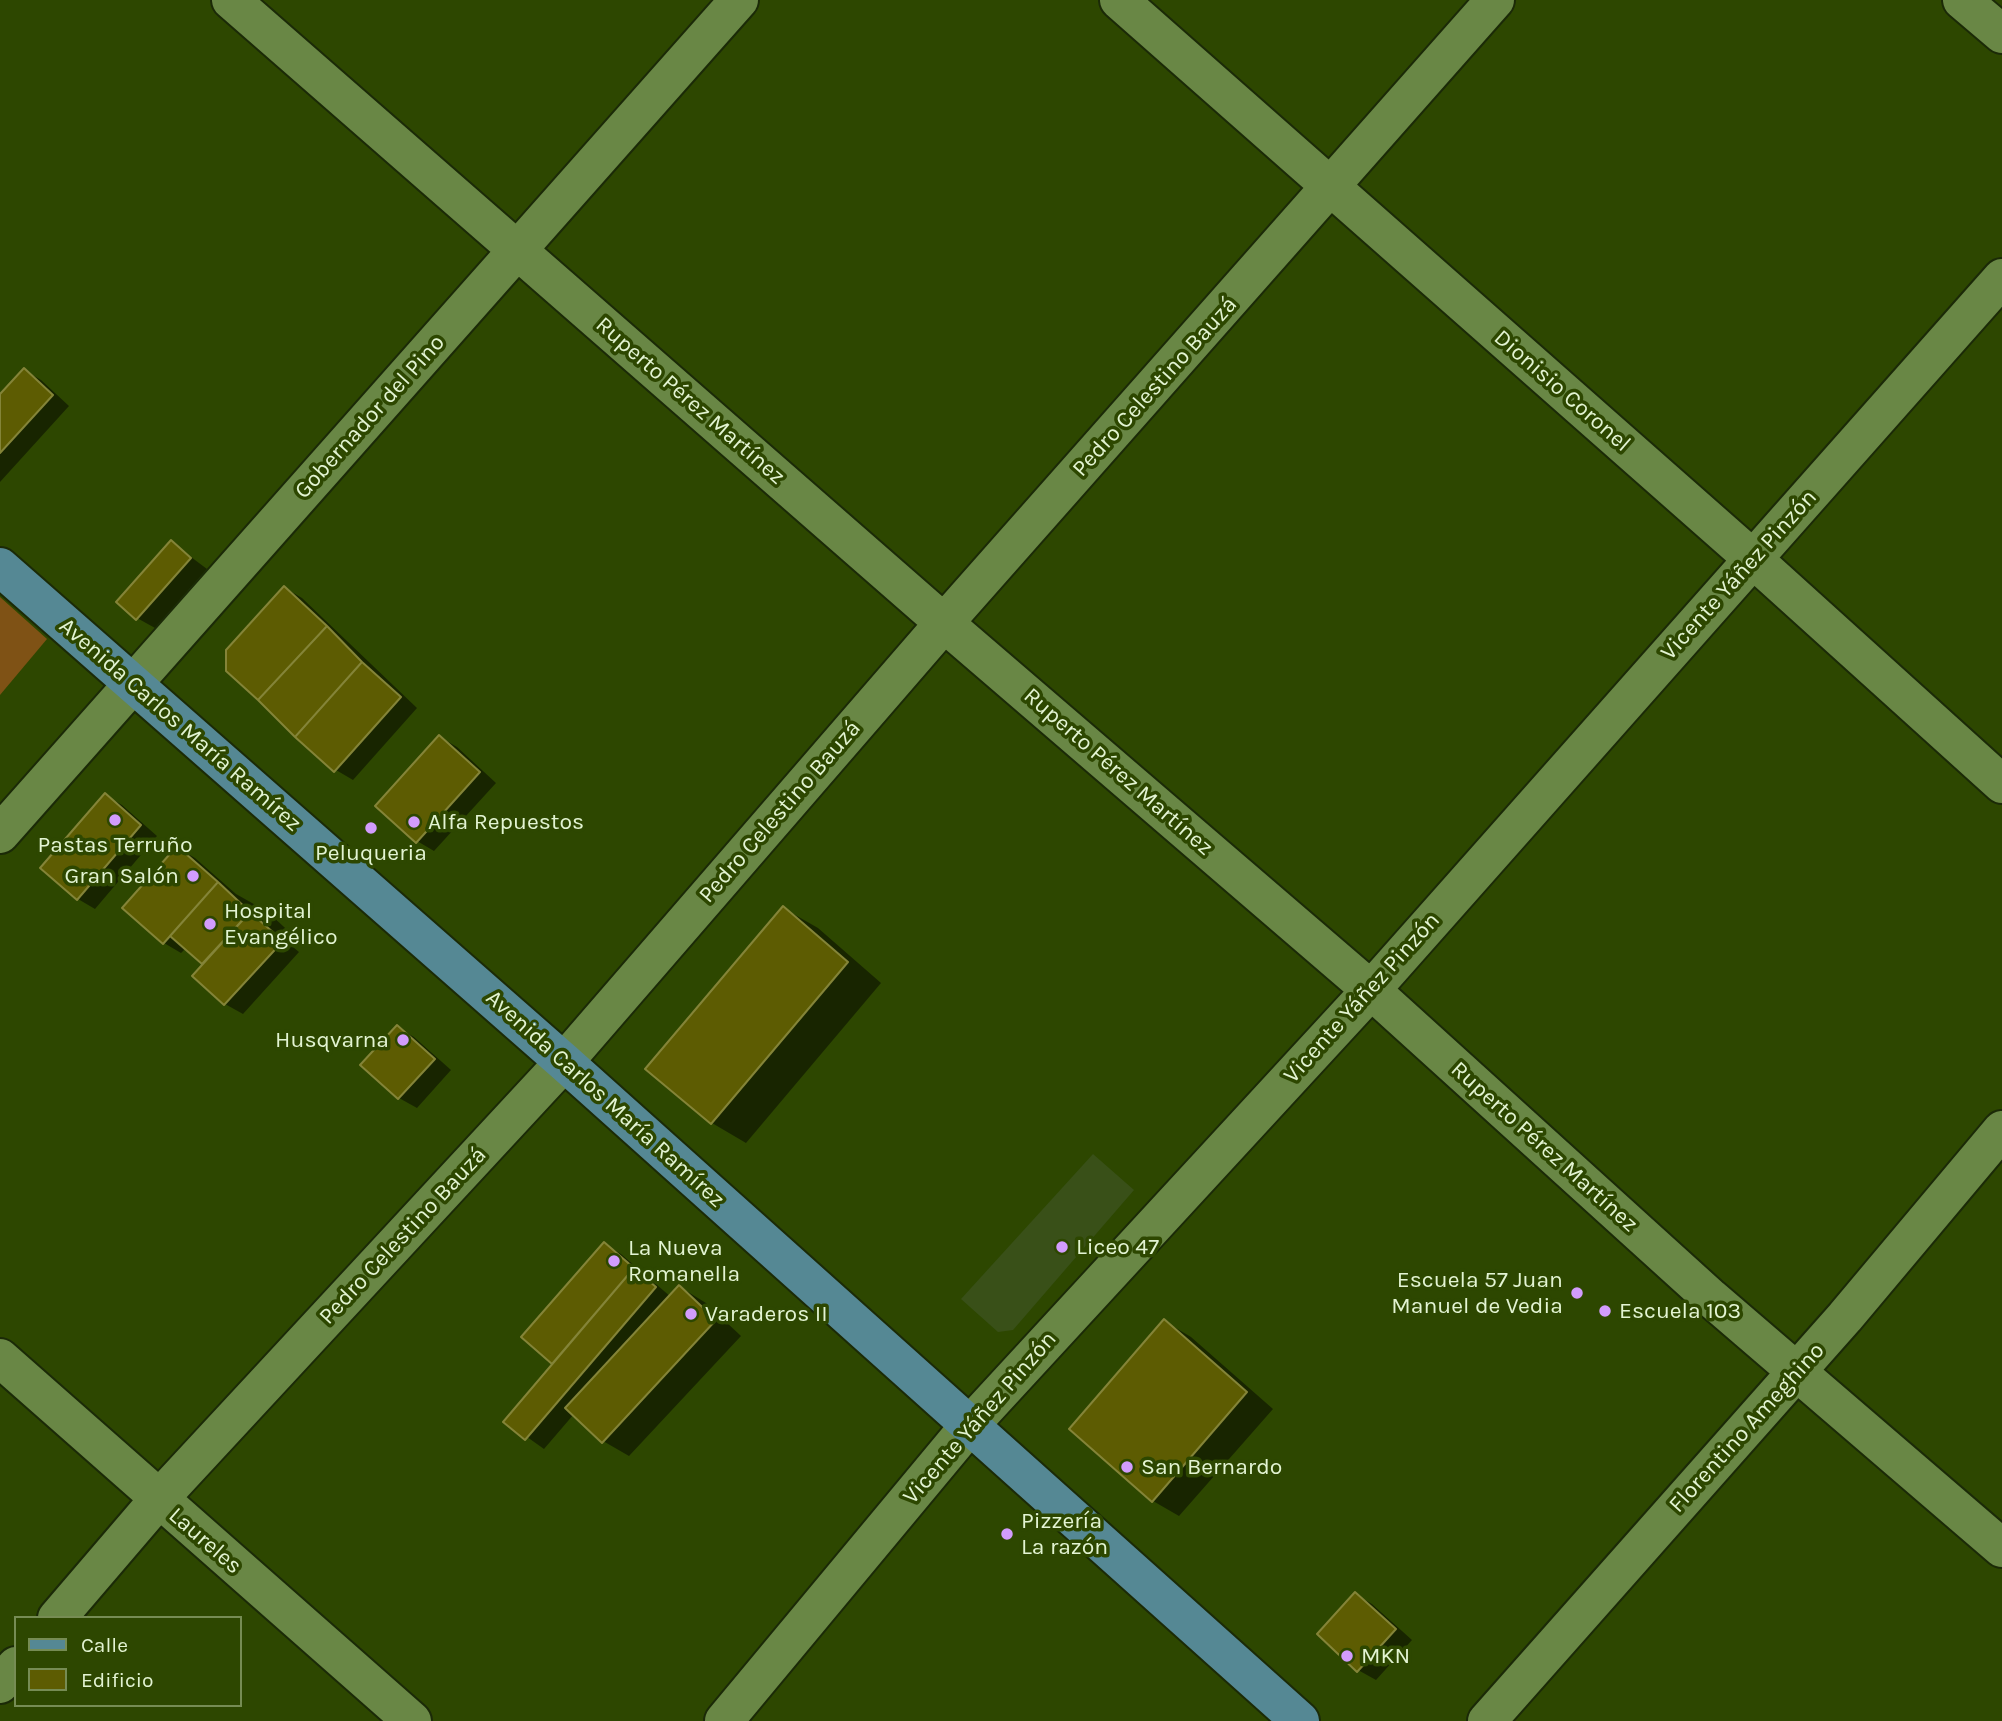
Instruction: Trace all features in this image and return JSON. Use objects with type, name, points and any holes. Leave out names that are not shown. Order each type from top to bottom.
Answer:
[{"type":"main road","name":"Avenida Carlos María Ramírez","points":[[0,567],[564,1062],[1300,1721]]},
{"type":"street","name":"Ruperto Pérez Martínez","points":[[231,0],[944,623],[1371,990],[1796,1372],[2002,1548]]},
{"type":"street","name":"Gobernador del Pino","points":[[0,834],[740,0]]},
{"type":"street","name":"Dionisio Coronel","points":[[1119,0],[1753,559],[2002,784]]},
{"type":"street","name":"Pedro Celestino Bauzá","points":[[59,1616],[158,1500],[564,1062],[944,623],[1332,188],[1495,0]]},
{"type":"street","points":[[1962,0],[2002,33]]},
{"type":"street","name":"Vicente Yáñez Pinzón","points":[[724,1721],[970,1425],[1371,990],[2002,278]]},
{"type":"street","name":"Florentino Ameghino","points":[[1487,1721],[1796,1372],[2002,1130]]},
{"type":"street","name":"Laureles","points":[[0,1358],[412,1721]]},
{"type":"street","points":[[0,1684],[14,1668]]},
{"type":"shaded area","points":[[0,597],[47,639],[0,695]]},
{"type":"shaded area","points":[[1093,1154],[1134,1190],[1013,1330],[998,1332],[961,1299]]},
{"type":"building","points":[[24,368],[53,395],[0,453],[0,394]]},
{"type":"building","points":[[171,540],[191,558],[136,620],[116,602]]},
{"type":"building","points":[[284,586],[327,626],[258,700],[226,671],[226,650]]},
{"type":"building","points":[[327,626],[362,662],[295,737],[258,700]]},
{"type":"building","points":[[362,662],[401,697],[334,772],[295,737]]},
{"type":"building","points":[[439,735],[480,772],[416,843],[375,806]]},
{"type":"building","points":[[105,793],[141,825],[77,900],[40,868]]},
{"type":"building","points":[[177,846],[218,882],[163,944],[122,908]]},
{"type":"building","name":"Hospital Evangélico","points":[[218,882],[250,912],[202,964],[170,936]]},
{"type":"building","points":[[783,906],[848,962],[711,1124],[645,1069]]},
{"type":"building","points":[[250,912],[283,941],[224,1005],[192,976]]},
{"type":"building","points":[[397,1025],[435,1059],[398,1099],[360,1065]]},
{"type":"building","points":[[604,1242],[634,1268],[552,1364],[521,1337]]},
{"type":"building","points":[[634,1268],[656,1287],[525,1440],[503,1422]]},
{"type":"building","points":[[679,1285],[716,1320],[602,1443],[565,1408]]},
{"type":"building","points":[[1164,1319],[1247,1392],[1152,1502],[1069,1429]]},
{"type":"building","points":[[1355,1592],[1396,1629],[1357,1672],[1317,1634]]},
{"type":"place","name":"Pastas Terruño","points":[[115,820]]},
{"type":"place","name":"Alfa Repuestos","points":[[414,822]]},
{"type":"place","name":"Peluqueria","points":[[371,828]]},
{"type":"place","name":"Gran Salón","points":[[193,876]]},
{"type":"place","name":"Hospital Evangélico","points":[[210,924]]},
{"type":"place","name":"Husqvarna","points":[[403,1040]]},
{"type":"place","name":"Liceo 47","points":[[1062,1247]]},
{"type":"place","name":"La Nueva Romanella","points":[[614,1261]]},
{"type":"place","name":"Escuela 57 Juan Manuel de Vedia","points":[[1577,1293]]},
{"type":"place","name":"Escuela 103","points":[[1605,1311]]},
{"type":"place","name":"Varaderos II","points":[[691,1314]]},
{"type":"place","name":"San Bernardo","points":[[1127,1467]]},
{"type":"place","name":"Pizzería La razón","points":[[1007,1534]]},
{"type":"place","name":"MKN","points":[[1347,1656]]}]
